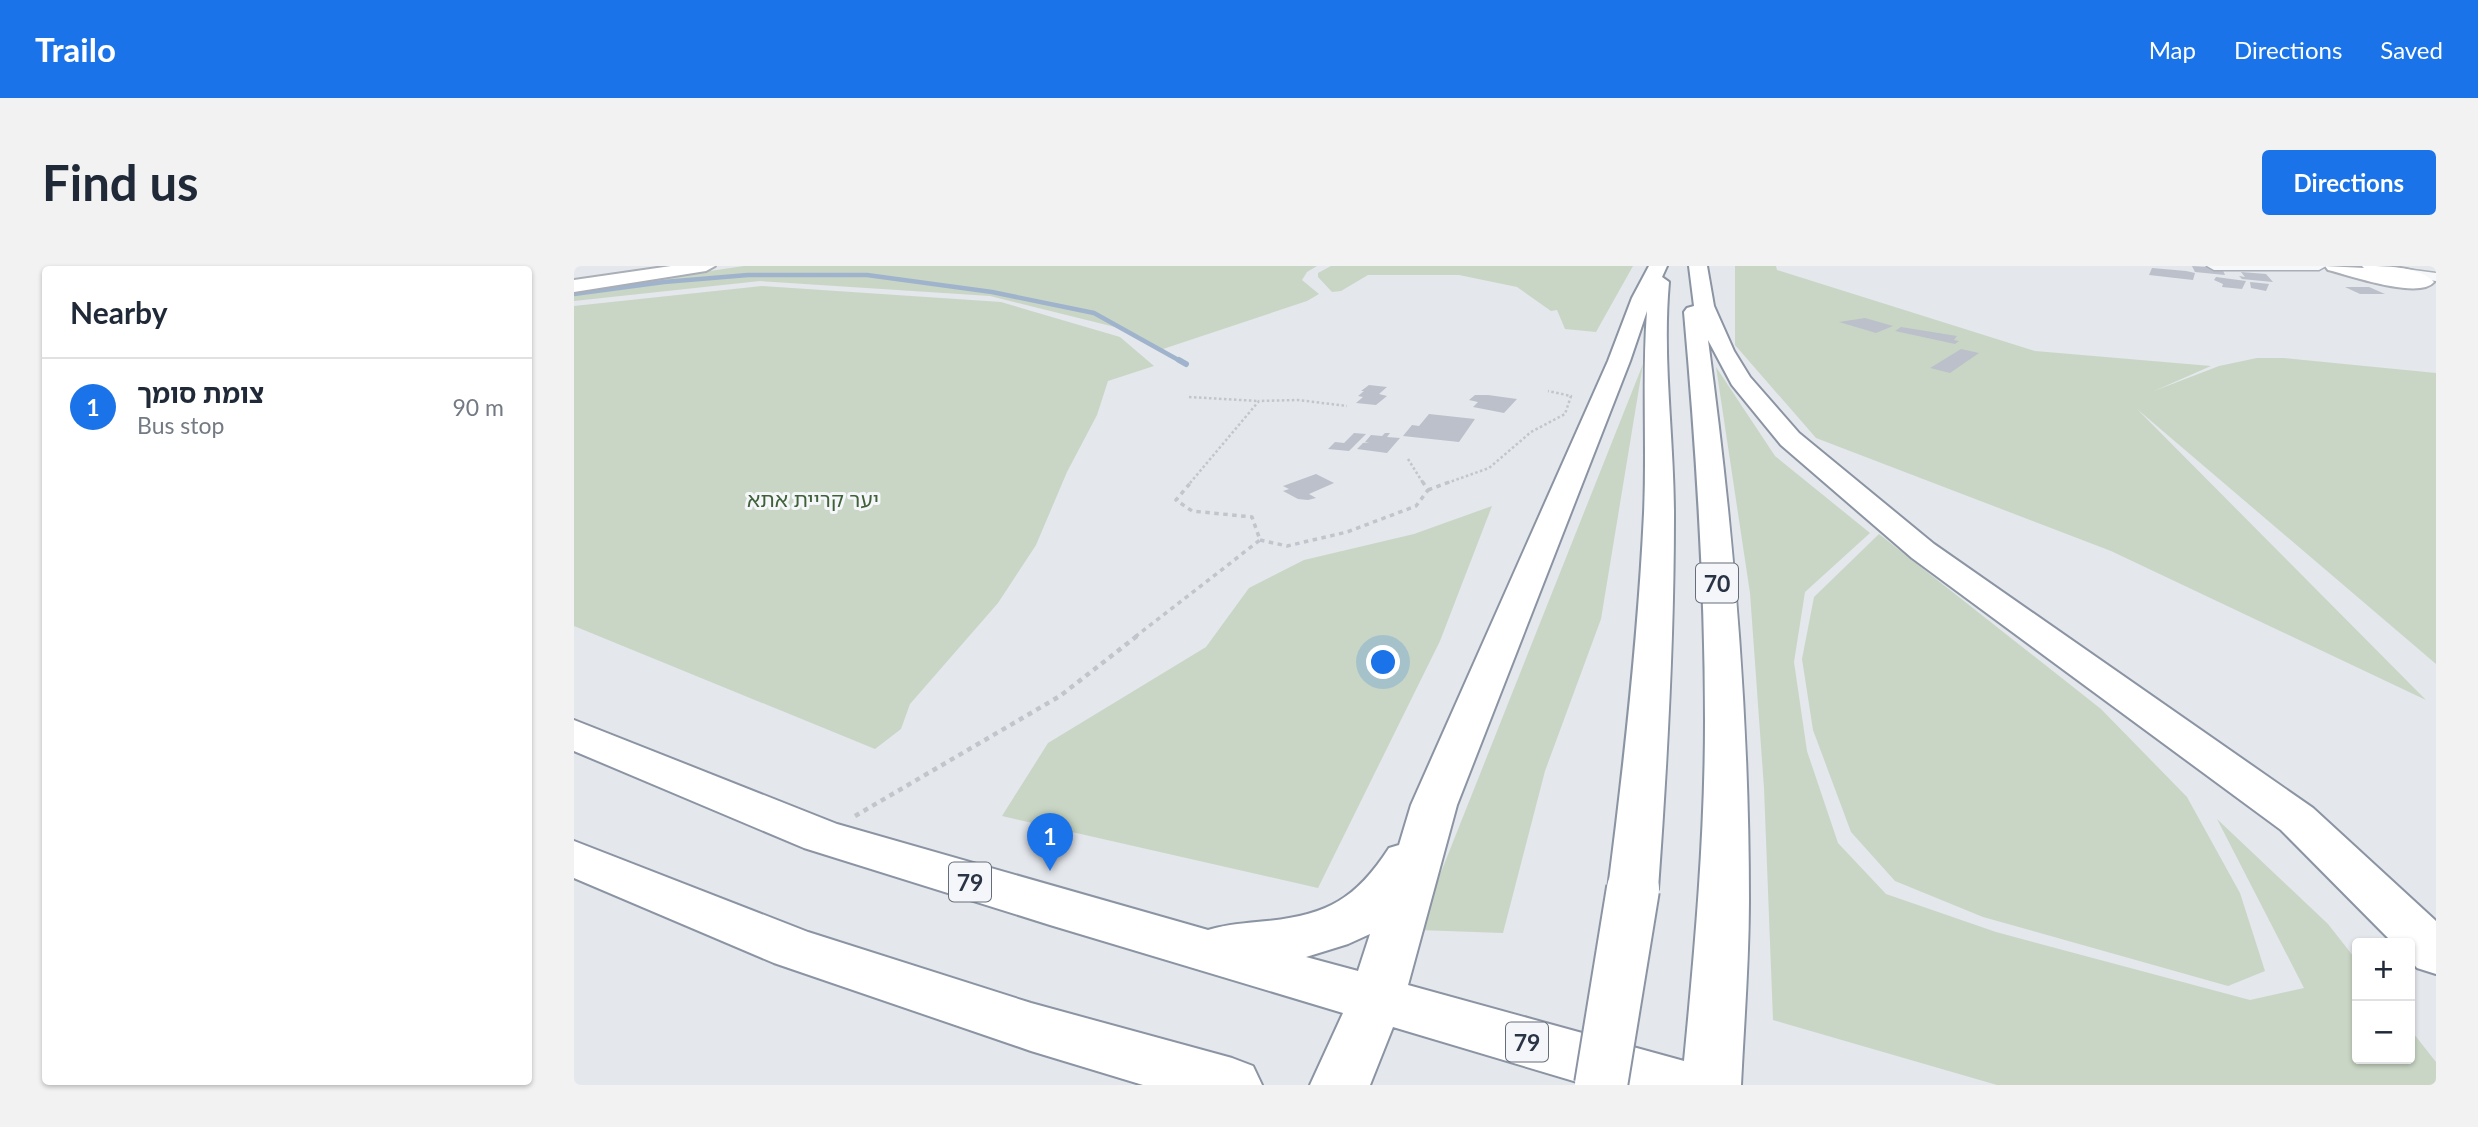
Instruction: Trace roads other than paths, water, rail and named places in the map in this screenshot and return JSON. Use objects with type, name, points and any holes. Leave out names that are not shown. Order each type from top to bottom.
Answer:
[{"type":"main road","points":[[574,280],[672,266]]},
{"type":"main road","points":[[574,286],[706,266]]},
{"type":"main road","points":[[1196,947],[1290,941],[1325,933],[1359,916],[1382,899],[1399,874],[1434,805],[1619,361],[1642,298],[1661,266]]},
{"type":"main road","points":[[1601,1085],[1633,888],[1651,714],[1660,463],[1658,293],[1661,266]]},
{"type":"main road","points":[[1697,266],[1704,306],[1723,351],[1740,380],[1790,439],[1923,551],[2297,819],[2436,953]]},
{"type":"main road","name":"70","points":[[1697,266],[1693,295],[1711,466],[1725,721],[1724,902],[1711,1085]]},
{"type":"main road","points":[[2343,269],[2384,273],[2431,283]]},
{"type":"main road","points":[[2384,273],[2436,300]]},
{"type":"main road","name":"79","points":[[574,733],[598,747],[821,836],[1050,906],[1676,1085]]},
{"type":"main road","points":[[1340,1085],[1377,998],[1434,805]]},
{"type":"main road","points":[[574,858],[793,948],[1031,1027],[1232,1085]]},
{"type":"main road","points":[[1031,1027],[1150,1085]]},
{"type":"street","points":[[2214,266],[2343,269]]},
{"type":"street","points":[[2300,267],[2319,266]]},
{"type":"waterway","points":[[574,294],[664,282],[748,275],[867,275],[992,292],[1094,313],[1182,362]]},
{"type":"waterway","points":[[1179,360],[1186,364]]},
{"type":"place","name":"צומת סומך","points":[[1050,871]]},
{"type":"park label","name":"יער קריית אתא","points":[[813,498]]}]
